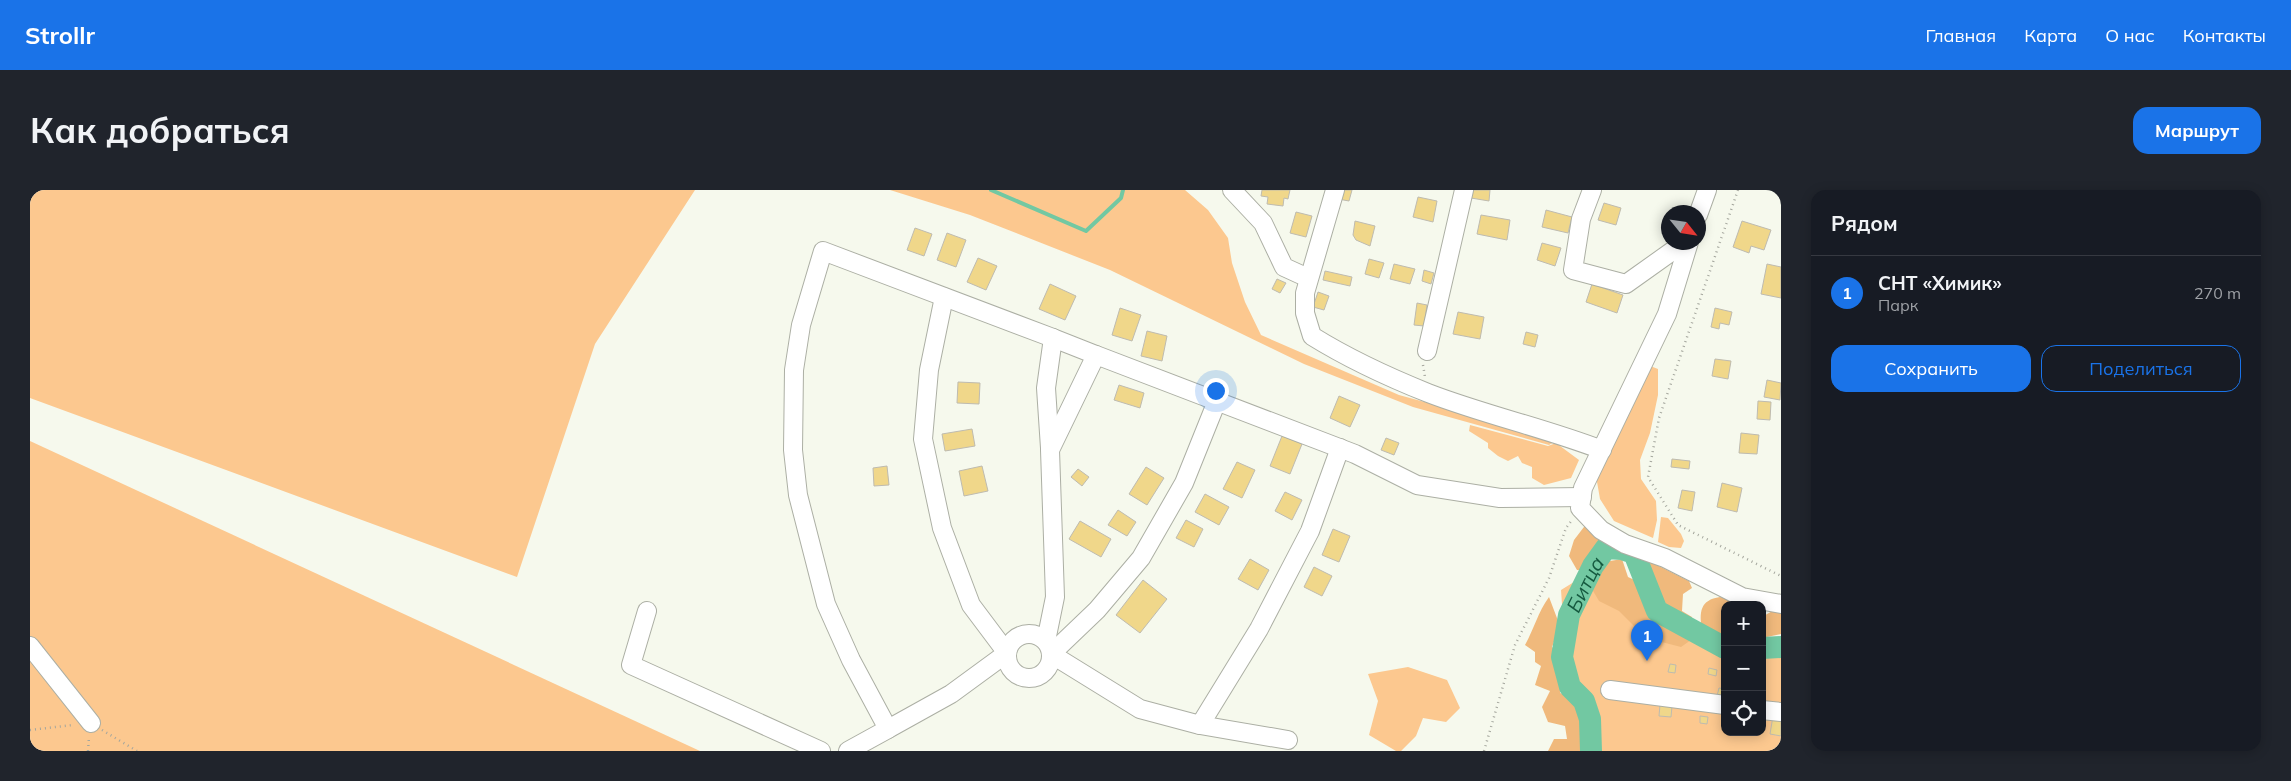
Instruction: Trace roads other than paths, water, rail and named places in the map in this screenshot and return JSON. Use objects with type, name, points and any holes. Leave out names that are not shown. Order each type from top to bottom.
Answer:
[{"type":"lane","points":[[1232,190],[1263,223],[1284,267],[1308,278]]},
{"type":"lane","points":[[1334,190],[1305,293],[1305,313],[1312,336],[1347,358],[1429,393],[1566,436],[1602,450]]},
{"type":"lane","points":[[1427,351],[1464,190]]},
{"type":"lane","points":[[1592,190],[1581,219],[1573,270],[1626,284],[1674,250]]},
{"type":"lane","points":[[1702,205],[1707,190]]},
{"type":"lane","points":[[1687,250],[1667,314],[1583,488],[1581,502],[1601,530],[1625,544],[1665,558],[1742,598],[1781,604]]},
{"type":"lane","points":[[888,728],[851,660],[826,604],[798,495],[793,450],[794,370],[801,325],[823,251],[1340,448],[1417,485],[1500,498],[1581,502]]},
{"type":"lane","points":[[944,297],[929,370],[923,439],[942,528],[971,606],[1006,653],[1007,661],[1014,673],[1028,678],[1036,678],[1048,668],[1055,597],[1046,388],[1053,338]]},
{"type":"lane","points":[[1050,450],[1096,355]]},
{"type":"lane","points":[[1049,647],[1097,610],[1141,558],[1184,483],[1217,401]]},
{"type":"lane","points":[[1200,725],[1259,629],[1310,531],[1340,448]]},
{"type":"lane","points":[[647,611],[631,666],[820,751]]},
{"type":"lane","points":[[848,751],[951,694],[1006,653],[1009,646],[1019,636],[1033,634],[1140,709],[1200,725],[1288,740]]},
{"type":"lane","points":[[30,646],[91,723]]},
{"type":"lane","points":[[1610,690],[1721,704]]},
{"type":"lane","points":[[1766,710],[1781,712]]},
{"type":"waterway","points":[[991,190],[1086,231],[1121,198],[1123,190]]},
{"type":"waterway","name":"Битца","points":[[1591,751],[1590,719],[1584,701],[1570,687],[1562,657],[1569,615],[1593,566],[1606,548],[1622,549],[1634,553],[1657,611],[1721,646]]},
{"type":"waterway","name":"Битца","points":[[1766,648],[1781,647]]},
{"type":"place","name":"СНТ «Химик»","points":[[1647,661]]}]
